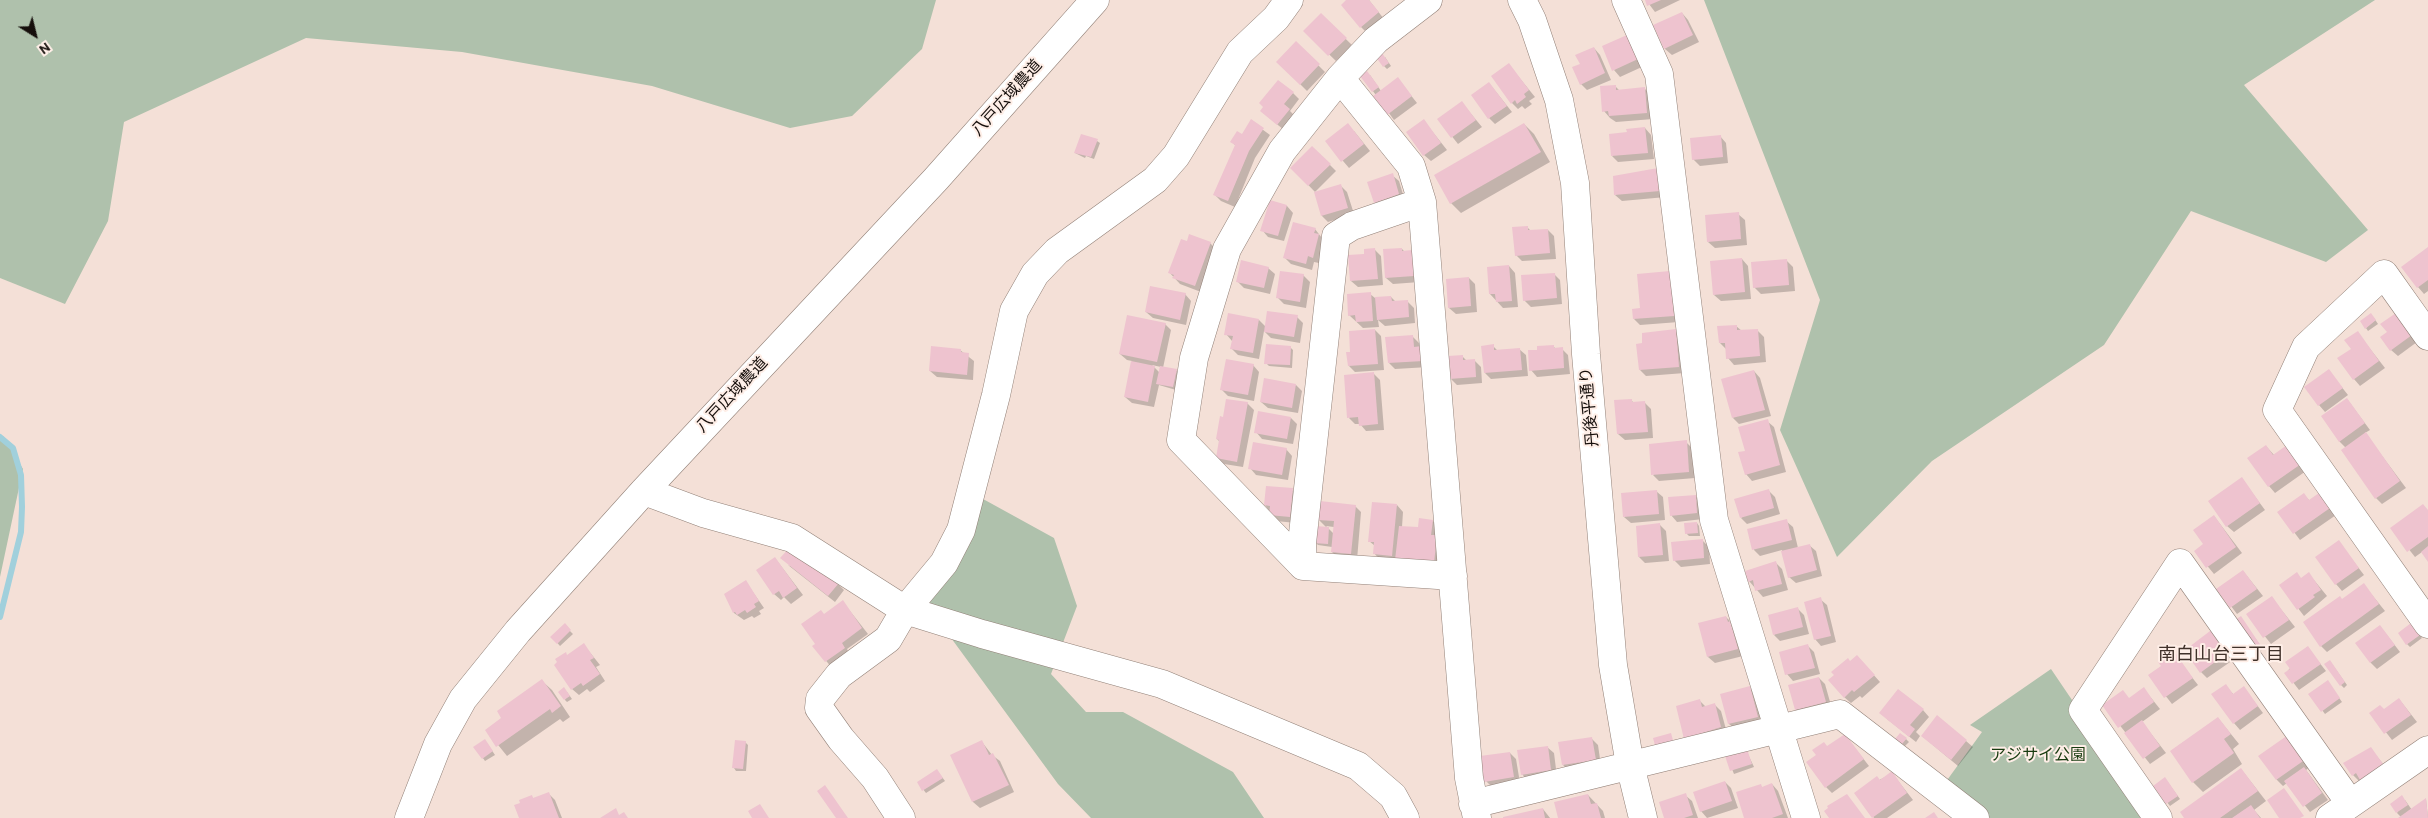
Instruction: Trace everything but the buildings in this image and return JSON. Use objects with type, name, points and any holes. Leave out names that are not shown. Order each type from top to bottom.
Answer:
[{"type":"street","name":"八戸広域農道","points":[[409,818],[438,744],[462,699],[518,631],[644,491],[936,179],[1095,0]]},
{"type":"street","points":[[901,818],[875,778],[841,739],[819,708],[820,699],[839,675],[888,638],[905,610],[944,563],[961,530],[996,395],[1014,311],[1035,274],[1057,251],[1155,180],[1176,156],[1240,52],[1276,18],[1289,0]]},
{"type":"street","points":[[1428,0],[1376,40],[1340,78],[1282,151],[1227,249],[1194,358],[1181,440],[1303,566],[1452,576]]},
{"type":"street","name":"丹後平通り","points":[[1522,0],[1532,20],[1559,100],[1575,183],[1587,364],[1613,665],[1630,765],[1643,818]]},
{"type":"street","points":[[1626,0],[1659,74],[1714,520],[1806,818]]},
{"type":"street","points":[[1340,78],[1411,166],[1422,202],[1452,576],[1475,811],[1630,765],[1840,714],[1976,818]]},
{"type":"street","points":[[1303,566],[1303,533],[1336,236],[1352,226],[1422,202]]},
{"type":"street","points":[[2428,336],[2384,274],[2306,348],[2277,410],[2428,624]]},
{"type":"street","points":[[644,491],[702,513],[792,538],[905,610],[982,634],[1162,684],[1358,766],[1393,796],[1405,818]]},
{"type":"street","points":[[2158,818],[2082,710],[2180,563],[2340,810],[2428,750]]},
{"type":"green space","points":[[0,0],[936,0],[922,49],[852,116],[790,128],[652,86],[462,52],[306,38],[124,122],[108,221],[65,304],[0,278]]},
{"type":"green space","points":[[1704,0],[2375,0],[2244,85],[2368,230],[2326,262],[2191,211],[2104,345],[1932,461],[1837,557],[1780,430],[1820,300]]},
{"type":"green space","points":[[0,436],[3,436],[23,469],[0,577]]},
{"type":"green space","points":[[974,494],[1054,538],[1077,606],[1051,674],[1086,712],[1123,712],[1233,772],[1264,818],[1091,818],[1058,784],[913,586]]},
{"type":"green space","name":"アジサイ公園","points":[[2051,669],[2152,818],[1990,818],[1945,783],[1982,732],[1970,725]]},
{"type":"waterway","points":[[0,437],[13,448],[21,475],[22,507],[21,532],[0,617]]},
{"type":"district","name":"南白山台三丁目","points":[[2221,656]]}]
